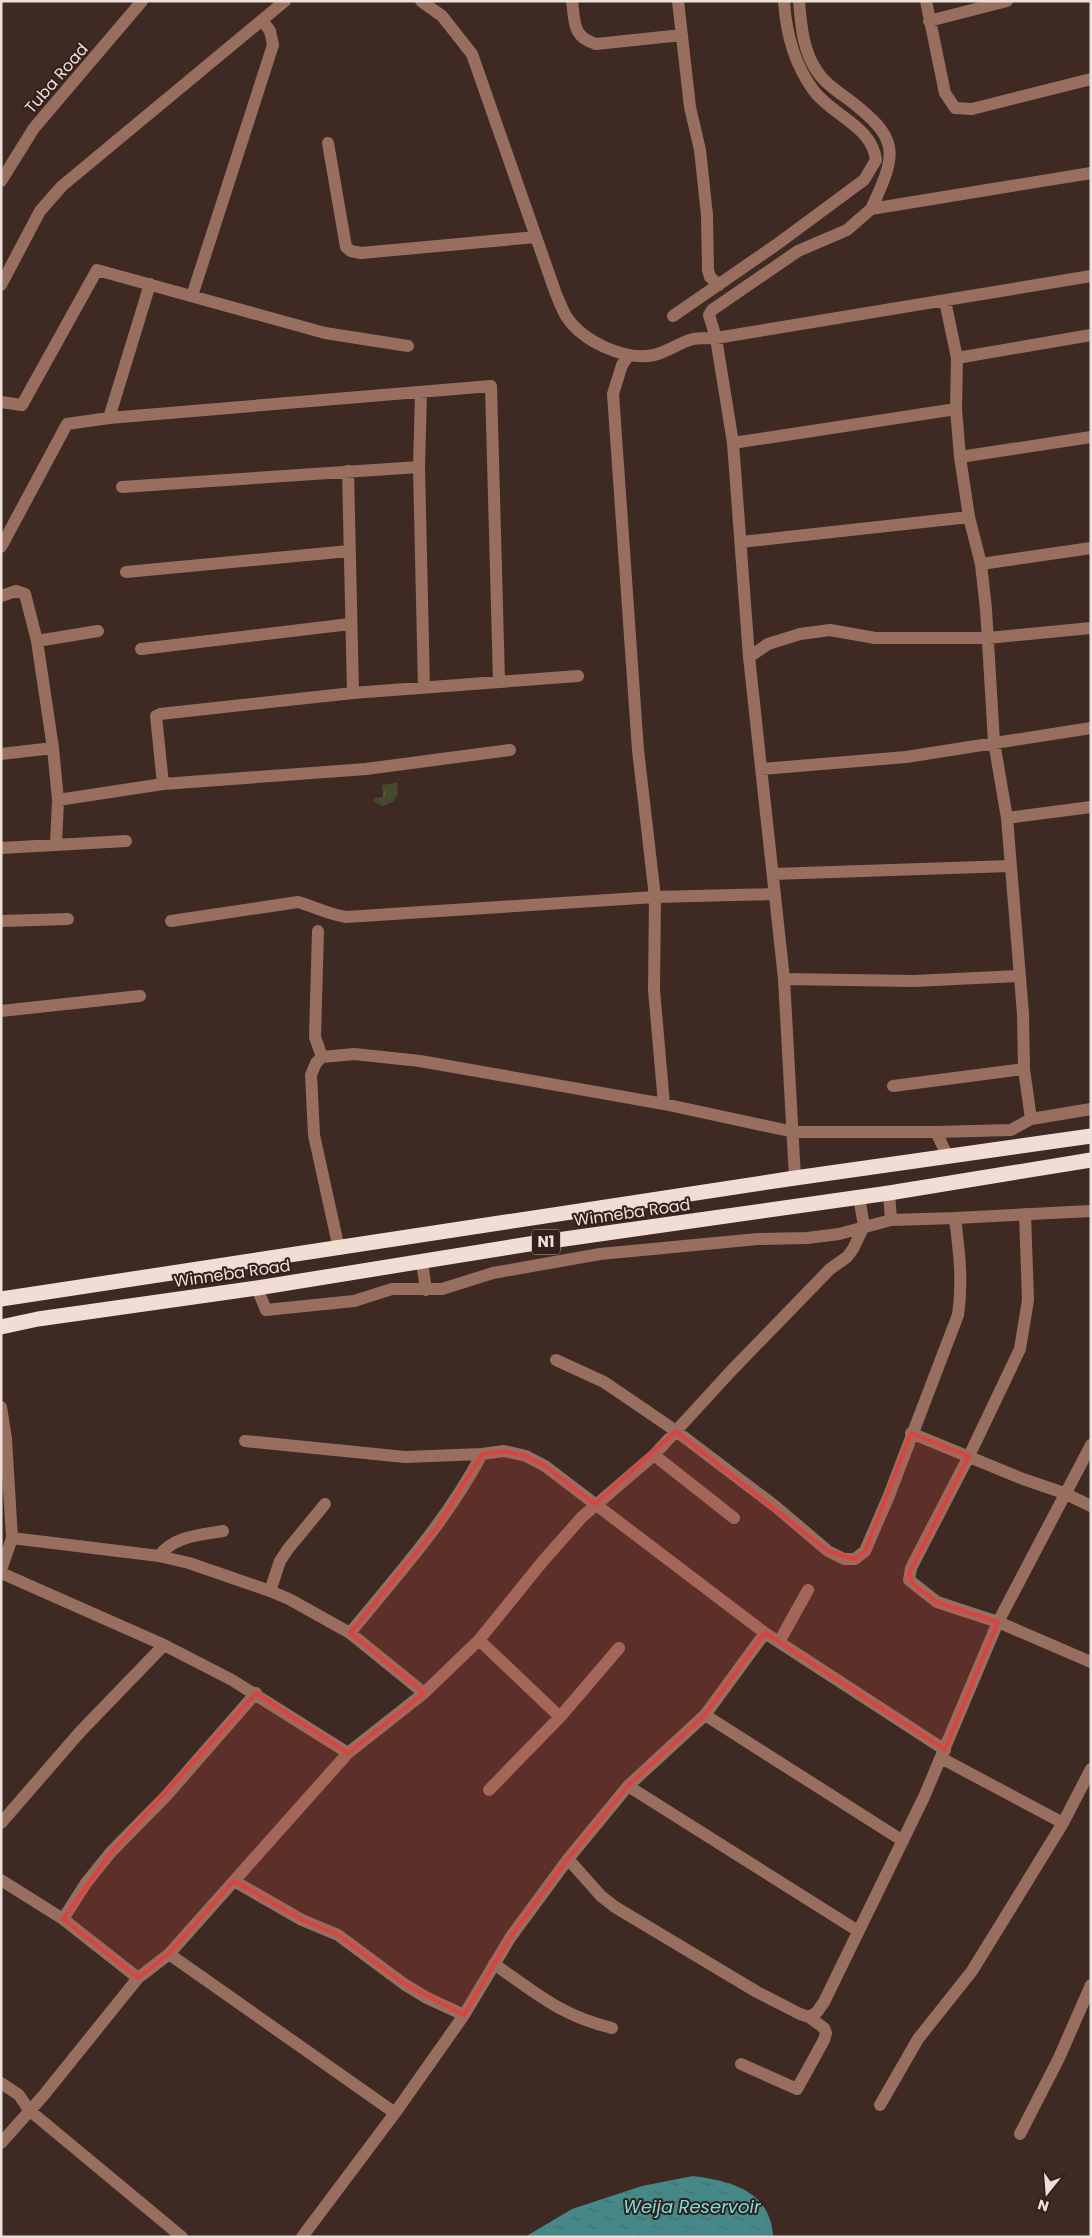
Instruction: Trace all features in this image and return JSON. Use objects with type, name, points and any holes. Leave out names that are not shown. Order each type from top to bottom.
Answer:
[{"type":"highway","name":"Winneba Road","points":[[1,1299],[795,1178],[948,1158],[1091,1136]]},
{"type":"highway","name":"Winneba Road","points":[[1,1327],[38,1319],[889,1193],[1091,1160]]},
{"type":"street","name":"Tuba Road","points":[[1,181],[34,128],[142,1]]},
{"type":"street","points":[[1,285],[40,211],[62,186],[285,1]]},
{"type":"street","points":[[421,1],[442,16],[472,54],[536,237],[566,316],[580,332],[601,345],[629,355],[652,356],[673,350],[692,339],[716,338],[1091,276]]},
{"type":"street","points":[[572,1],[577,32],[584,41],[596,44],[682,35]]},
{"type":"street","points":[[678,1],[690,107],[700,150],[707,215],[708,270],[710,277],[719,285]]},
{"type":"street","points":[[673,316],[864,180],[876,160],[870,140],[815,92],[799,68],[787,31],[784,1]]},
{"type":"street","points":[[795,1178],[794,1132],[784,979],[749,657],[733,443],[716,338],[709,315],[712,310],[798,251],[846,230],[871,208],[890,167],[891,154],[884,132],[862,110],[819,75],[807,52],[800,23],[799,1]]},
{"type":"street","points":[[926,1],[945,93],[955,108],[972,109],[1091,79]]},
{"type":"street","points":[[929,21],[1007,1]]},
{"type":"street","points":[[192,296],[273,45],[270,31],[262,20]]},
{"type":"street","points":[[328,143],[346,247],[351,251],[360,253],[536,237]]},
{"type":"street","points":[[871,208],[1091,173]]},
{"type":"street","points":[[1,402],[22,405],[97,270],[325,333],[408,346]]},
{"type":"street","points":[[109,418],[150,284]]},
{"type":"street","points":[[945,301],[957,358],[956,409],[960,457],[969,517],[981,564],[988,638],[994,742],[1006,818],[1020,976],[1024,1068],[1031,1119]]},
{"type":"street","points":[[957,358],[1091,335]]},
{"type":"street","points":[[629,355],[622,365],[613,394],[638,750],[654,897],[654,990],[664,1104]]},
{"type":"street","points":[[1,547],[67,424],[109,418],[491,386],[499,681]]},
{"type":"street","points":[[421,392],[419,467],[424,688]]},
{"type":"street","points":[[733,443],[956,409]]},
{"type":"street","points":[[960,457],[1091,437]]},
{"type":"street","points":[[122,487],[419,467]]},
{"type":"street","points":[[348,471],[353,693]]},
{"type":"street","points":[[741,542],[969,517]]},
{"type":"street","points":[[981,564],[1091,548]]},
{"type":"street","points":[[126,572],[349,551]]},
{"type":"street","points":[[1,596],[16,592],[25,594],[37,641],[53,748],[58,800],[56,844]]},
{"type":"street","points":[[141,649],[350,624]]},
{"type":"street","points":[[749,657],[768,644],[800,634],[830,630],[876,638],[988,638],[1091,628]]},
{"type":"street","points":[[37,641],[98,630]]},
{"type":"street","points":[[163,784],[156,726],[156,716],[160,714],[353,693],[578,676]]},
{"type":"street","points":[[762,769],[906,757],[1091,728]]},
{"type":"street","points":[[1,754],[53,748]]},
{"type":"street","points":[[58,800],[163,784],[366,769],[510,750]]},
{"type":"street","points":[[1006,818],[1091,807]]},
{"type":"street","points":[[1,848],[126,841]]},
{"type":"street","points":[[773,874],[1010,866]]},
{"type":"street","points":[[171,921],[298,902],[328,914],[346,916],[654,897],[775,894]]},
{"type":"street","points":[[1,921],[68,920]]},
{"type":"street","points":[[318,931],[315,1037],[322,1057]]},
{"type":"street","points":[[784,979],[914,981],[1020,976]]},
{"type":"street","points":[[1,1011],[140,996]]},
{"type":"street","points":[[339,1249],[314,1135],[311,1075],[316,1063],[322,1057],[354,1054],[420,1061],[664,1104],[794,1132],[1011,1130],[1031,1119],[1091,1109]]},
{"type":"street","points":[[893,1086],[1024,1068]]},
{"type":"street","points":[[936,1132],[938,1141],[948,1158]]},
{"type":"street","points":[[889,1193],[891,1220]]},
{"type":"street","points":[[1,2143],[43,2096],[138,1978],[169,1954],[348,1753],[424,1694],[479,1640],[543,1561],[595,1504],[654,1455],[825,1275],[847,1257],[864,1226],[859,1196]]},
{"type":"street","points":[[257,1288],[266,1310],[354,1300],[392,1289],[442,1289],[493,1273],[600,1254],[758,1239],[807,1238],[839,1234],[891,1220],[1091,1211]]},
{"type":"street","points":[[1025,1214],[1028,1300],[1020,1349],[968,1456],[910,1568],[909,1580],[937,1602],[998,1622],[1091,1662]]},
{"type":"street","points":[[556,1360],[604,1382],[676,1431],[774,1506],[828,1551],[844,1559],[855,1560],[865,1551],[888,1498],[911,1433],[958,1315],[961,1297],[955,1218]]},
{"type":"street","points":[[596,1235],[600,1254]]},
{"type":"street","points":[[422,1262],[426,1290]]},
{"type":"street","points":[[1,1407],[6,1439],[12,1538],[1,1571],[164,1645],[256,1693],[348,1753]]},
{"type":"street","points":[[911,1433],[1023,1479],[1064,1493],[1091,1506]]},
{"type":"street","points":[[245,1441],[405,1457],[482,1454],[504,1451],[526,1456],[545,1466],[779,1642],[943,1754],[1063,1823]]},
{"type":"street","points":[[809,2017],[817,2012],[824,2002],[903,1841],[943,1754],[998,1622],[1064,1493],[1091,1445]]},
{"type":"street","points":[[350,1634],[436,1528],[462,1492],[482,1454]]},
{"type":"street","points":[[654,1455],[734,1518]]},
{"type":"street","points":[[270,1591],[280,1561],[325,1504]]},
{"type":"street","points":[[159,1556],[166,1547],[180,1540],[223,1531]]},
{"type":"street","points":[[12,1538],[159,1556],[189,1563],[270,1591],[289,1599],[350,1634],[424,1694]]},
{"type":"street","points":[[779,1642],[808,1590]]},
{"type":"street","points":[[302,2237],[395,2113],[464,2015],[494,1964],[568,1859],[628,1786],[705,1715],[766,1633]]},
{"type":"street","points":[[479,1640],[560,1717]]},
{"type":"street","points":[[1,1823],[80,1732],[164,1645]]},
{"type":"street","points":[[489,1790],[560,1717],[620,1648]]},
{"type":"street","points":[[63,1919],[86,1883],[111,1852],[166,1796],[256,1693]]},
{"type":"street","points":[[705,1715],[903,1841]]},
{"type":"street","points":[[880,2106],[904,2060],[930,2023],[972,1971],[1063,1823],[1091,1769]]},
{"type":"street","points":[[628,1786],[858,1931]]},
{"type":"street","points":[[568,1859],[601,1896],[627,1916],[757,1992],[809,2017],[824,2028],[826,2033],[797,2089],[741,2064]]},
{"type":"street","points":[[1,1880],[63,1919],[138,1978]]},
{"type":"street","points":[[234,1881],[302,1920],[338,1935],[404,1984],[427,1998],[464,2015]]},
{"type":"street","points":[[169,1954],[395,2113]]},
{"type":"street","points":[[494,1964],[550,2004],[588,2022],[612,2028]]},
{"type":"street","points":[[1020,2134],[1059,2058],[1091,1985]]},
{"type":"street","points":[[1,2083],[19,2095],[29,2110],[182,2237]]},
{"type":"highlighted area","points":[[676,1431],[828,1551],[855,1559],[865,1551],[911,1433],[969,1456],[909,1574],[913,1584],[937,1602],[998,1622],[945,1750],[765,1633],[705,1715],[628,1786],[568,1859],[510,1938],[464,2015],[404,1984],[338,1935],[302,1920],[234,1881],[169,1954],[138,1978],[63,1919],[111,1852],[256,1693],[348,1753],[424,1693],[350,1633],[436,1528],[482,1454],[504,1451],[526,1456],[545,1466],[595,1504]]},
{"type":"green space","points":[[397,783],[398,794],[393,802],[383,806],[374,802],[374,798],[383,797],[382,785]]},
{"type":"water","name":"Weija Reservoir","points":[[693,2176],[734,2185],[757,2199],[771,2221],[773,2237],[525,2237],[572,2209],[642,2186]]}]
